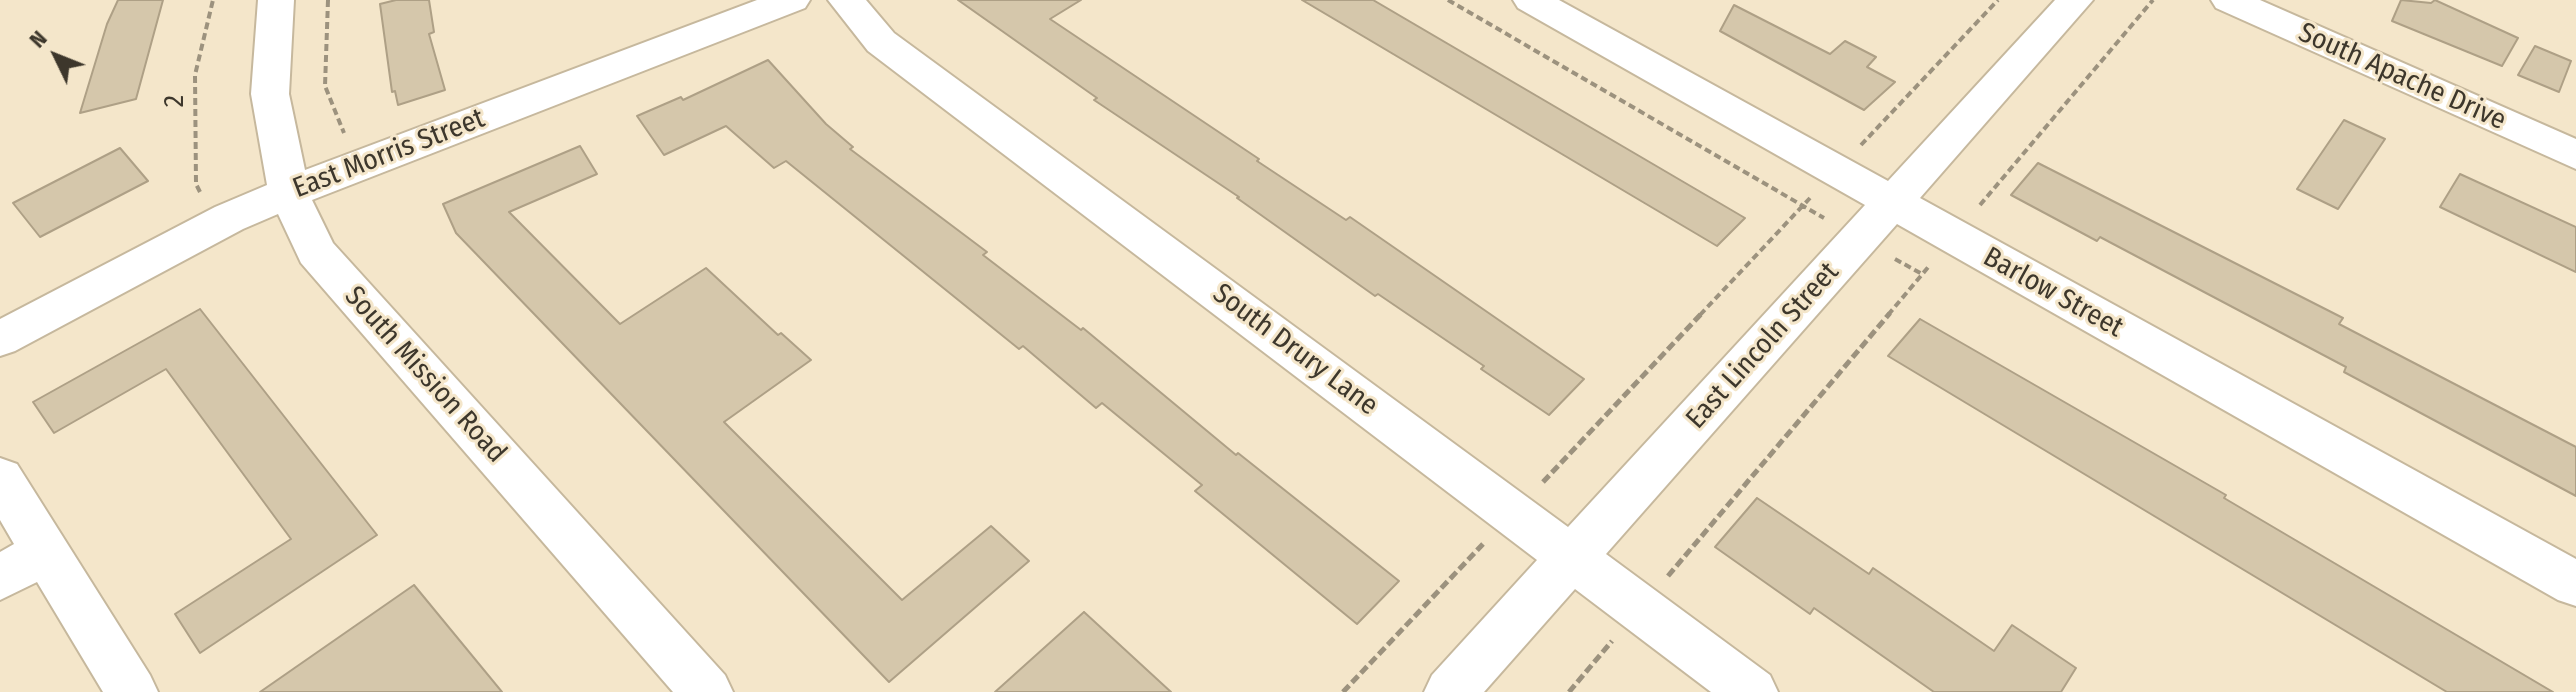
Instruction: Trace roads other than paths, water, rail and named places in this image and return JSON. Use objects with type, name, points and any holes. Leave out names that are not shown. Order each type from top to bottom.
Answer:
[{"type":"street","name":"South Mission Road","points":[[276,0],[270,94],[289,193],[316,252],[707,692]]},
{"type":"street","name":"East Morris Street","points":[[0,339],[229,218],[792,0]]},
{"type":"street","name":"South Drury Lane","points":[[846,0],[881,42],[1752,692]]},
{"type":"street","name":"Barlow Street","points":[[1531,0],[2576,584]]},
{"type":"street","name":"East Lincoln Street","points":[[1450,692],[2075,0]]},
{"type":"street","name":"South Apache Drive","points":[[2229,0],[2576,155]]},
{"type":"street","points":[[0,478],[23,535],[132,692]]},
{"type":"street","points":[[0,578],[23,535]]}]
